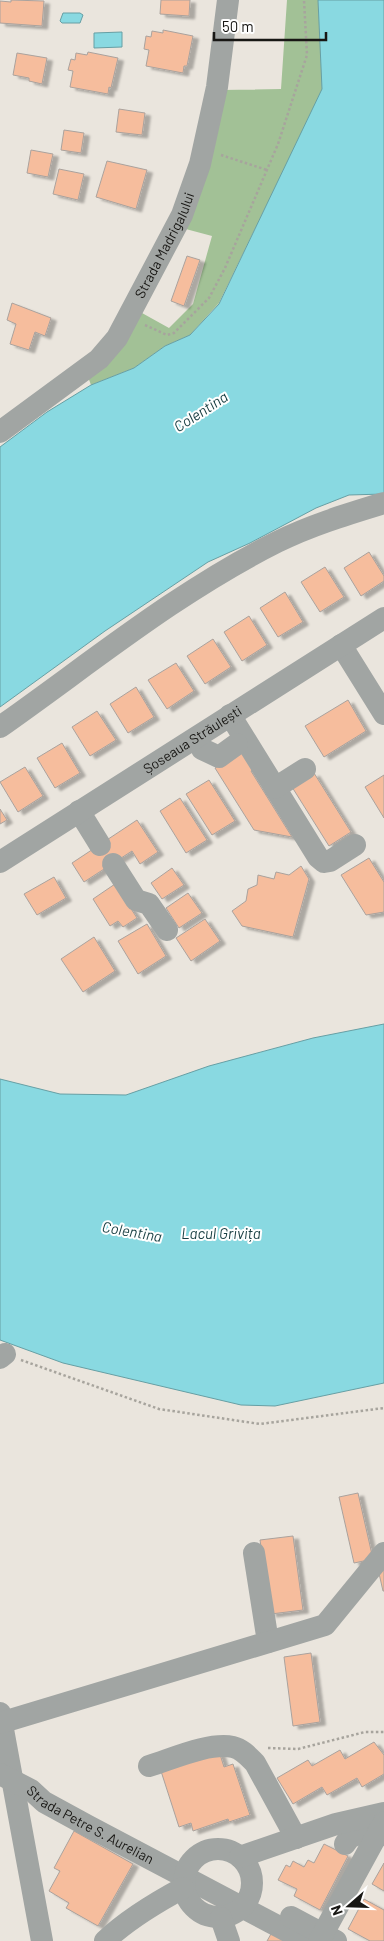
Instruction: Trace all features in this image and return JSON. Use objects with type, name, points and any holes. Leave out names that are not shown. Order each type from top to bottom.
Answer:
[{"type":"street","name":"Strada Madrigalului","points":[[0,432],[99,359],[117,338],[128,318],[182,215],[203,149],[217,87],[228,0]]},
{"type":"street","points":[[0,727],[129,633],[199,586],[278,542],[384,503]]},
{"type":"street","name":"Șoseaua Străulești","points":[[0,862],[384,618]]},
{"type":"street","points":[[341,645],[384,714]]},
{"type":"street","points":[[230,715],[318,857],[324,862],[330,861],[355,845]]},
{"type":"street","points":[[202,749],[219,757],[237,744]]},
{"type":"street","points":[[275,788],[305,769]]},
{"type":"street","points":[[79,811],[100,845]]},
{"type":"street","points":[[113,864],[136,900],[149,904],[167,930]]},
{"type":"street","points":[[254,1553],[268,1642]]},
{"type":"street","points":[[15,1782],[0,1719],[325,1625],[384,1554]]},
{"type":"street","points":[[149,1766],[213,1747],[234,1747],[245,1753],[255,1763],[296,1838]]},
{"type":"street","name":"Strada Petre S. Aurelian","points":[[42,1941],[15,1782],[48,1789],[185,1876],[246,1901],[321,1939],[380,1830]]},
{"type":"street","points":[[240,1857],[336,1824],[384,1813]]},
{"type":"street","points":[[345,1844],[348,1838],[355,1835],[380,1830]]},
{"type":"street","points":[[105,1941],[119,1928],[157,1902],[185,1876],[196,1856],[206,1850],[218,1848],[230,1850],[240,1857],[249,1868],[252,1882],[246,1901],[233,1914],[221,1918],[208,1916],[196,1910],[188,1900],[185,1876]]},
{"type":"street","points":[[221,1918],[229,1941]]},
{"type":"path","points":[[128,318],[167,335],[174,333],[209,298],[225,268],[278,144],[307,55],[304,0]]},
{"type":"path","points":[[203,149],[267,170]]},
{"type":"path","points":[[3,1356],[159,1408],[260,1424],[384,1408]]},
{"type":"path","points":[[261,1748],[298,1749],[365,1732],[384,1732]]},
{"type":"green space","points":[[287,0],[318,0],[323,89],[219,303],[190,335],[165,346],[134,368],[91,385],[87,374],[142,313],[169,328],[193,304],[212,236],[182,228],[222,90],[281,89]]},
{"type":"water","name":"Colentina","points":[[318,0],[384,0],[384,494],[349,495],[316,508],[250,543],[208,562],[105,631],[0,707],[0,447],[47,412],[91,385],[134,368],[165,346],[190,335],[219,304],[322,89]]},
{"type":"water","points":[[63,13],[80,13],[83,15],[80,23],[62,23],[60,21]]},
{"type":"water","points":[[122,32],[122,47],[94,48],[94,33]]},
{"type":"water","name":"Lacul Grivița","points":[[384,1024],[384,1383],[275,1406],[241,1405],[63,1363],[0,1340],[0,1079],[60,1094],[126,1095],[209,1066],[313,1038]]},
{"type":"building","points":[[11,0],[44,1],[42,26],[0,23],[0,1],[11,2]]},
{"type":"building","points":[[161,0],[190,0],[189,16],[160,14]]},
{"type":"building","points":[[163,30],[193,36],[187,66],[184,66],[183,73],[146,66],[149,50],[144,49],[146,36],[151,37],[152,31],[163,33]]},
{"type":"building","points":[[88,52],[118,58],[108,94],[70,87],[73,71],[68,70],[71,59],[75,60],[76,53],[87,55]]},
{"type":"building","points":[[17,53],[47,58],[42,84],[29,81],[29,78],[13,75]]},
{"type":"building","points":[[119,109],[145,113],[142,135],[116,132]]},
{"type":"building","points":[[64,130],[84,133],[81,153],[61,150]]},
{"type":"building","points":[[31,150],[53,154],[48,177],[27,173]]},
{"type":"building","points":[[107,161],[147,170],[136,209],[96,197]]},
{"type":"building","points":[[59,169],[84,174],[78,200],[53,194]]},
{"type":"building","points":[[187,256],[200,260],[184,306],[171,301]]},
{"type":"building","points":[[12,303],[51,318],[45,336],[35,332],[29,350],[10,344],[16,324],[7,320]]},
{"type":"building","points":[[369,552],[384,576],[384,581],[361,596],[344,568]]},
{"type":"building","points":[[325,567],[344,597],[320,612],[301,582]]},
{"type":"building","points":[[285,592],[303,622],[278,637],[260,608]]},
{"type":"building","points":[[249,616],[267,645],[242,661],[224,632]]},
{"type":"building","points":[[213,639],[231,667],[205,684],[187,656]]},
{"type":"building","points":[[176,663],[194,691],[167,709],[148,680]]},
{"type":"building","points":[[136,687],[154,717],[128,733],[110,704]]},
{"type":"building","points":[[348,700],[366,731],[324,757],[305,726]]},
{"type":"building","points":[[97,711],[116,740],[90,756],[72,727]]},
{"type":"building","points":[[62,743],[80,773],[55,788],[37,758]]},
{"type":"building","points":[[247,748],[259,766],[251,771],[292,837],[254,830],[215,768]]},
{"type":"building","points":[[25,767],[43,796],[18,812],[0,782]]},
{"type":"building","points":[[314,773],[351,832],[329,846],[292,787]]},
{"type":"building","points":[[384,775],[384,818],[365,787]]},
{"type":"building","points":[[209,780],[235,821],[212,835],[186,794]]},
{"type":"building","points":[[180,798],[207,840],[186,853],[160,811]]},
{"type":"building","points":[[0,809],[7,820],[0,824]]},
{"type":"building","points":[[137,820],[158,852],[140,864],[132,851],[84,882],[72,863]]},
{"type":"building","points":[[369,858],[384,882],[384,912],[366,915],[341,875]]},
{"type":"building","points":[[301,866],[309,879],[293,937],[242,926],[232,911],[246,901],[248,889],[257,885],[258,875],[274,879],[276,872],[289,875]]},
{"type":"building","points":[[172,868],[184,885],[162,899],[151,883]]},
{"type":"building","points":[[54,877],[66,898],[37,915],[24,894]]},
{"type":"building","points":[[115,884],[137,918],[123,927],[118,921],[110,926],[93,899]]},
{"type":"building","points":[[188,893],[202,913],[179,928],[166,908]]},
{"type":"building","points":[[205,919],[220,941],[191,961],[176,938]]},
{"type":"building","points":[[147,924],[166,956],[138,974],[118,941]]},
{"type":"building","points":[[94,937],[115,971],[83,992],[61,959]]},
{"type":"building","points":[[358,1493],[373,1559],[354,1563],[339,1497]]},
{"type":"building","points":[[293,1536],[303,1610],[271,1614],[260,1540]]},
{"type":"building","points":[[384,1568],[384,1591],[383,1591],[378,1569]]},
{"type":"building","points":[[311,1653],[320,1722],[293,1726],[284,1657]]},
{"type":"building","points":[[374,1742],[384,1755],[384,1774],[362,1787],[357,1778],[327,1795],[322,1787],[293,1804],[277,1778],[308,1760],[312,1766],[340,1750],[345,1759]]},
{"type":"building","points":[[218,1748],[224,1767],[233,1764],[250,1815],[229,1822],[228,1819],[193,1831],[191,1823],[179,1827],[160,1768]]},
{"type":"building","points":[[74,1831],[133,1864],[98,1926],[66,1908],[69,1903],[49,1891],[60,1871],[54,1868]]},
{"type":"building","points":[[324,1844],[348,1856],[320,1910],[294,1896],[297,1889],[278,1880],[286,1865],[290,1867],[293,1861],[304,1867],[308,1860],[314,1863]]},
{"type":"building","points":[[384,1863],[384,1891],[372,1884]]},
{"type":"building","points":[[364,1899],[384,1910],[384,1941],[370,1941],[348,1929]]},
{"type":"building","points":[[275,1927],[300,1941],[267,1941]]}]
